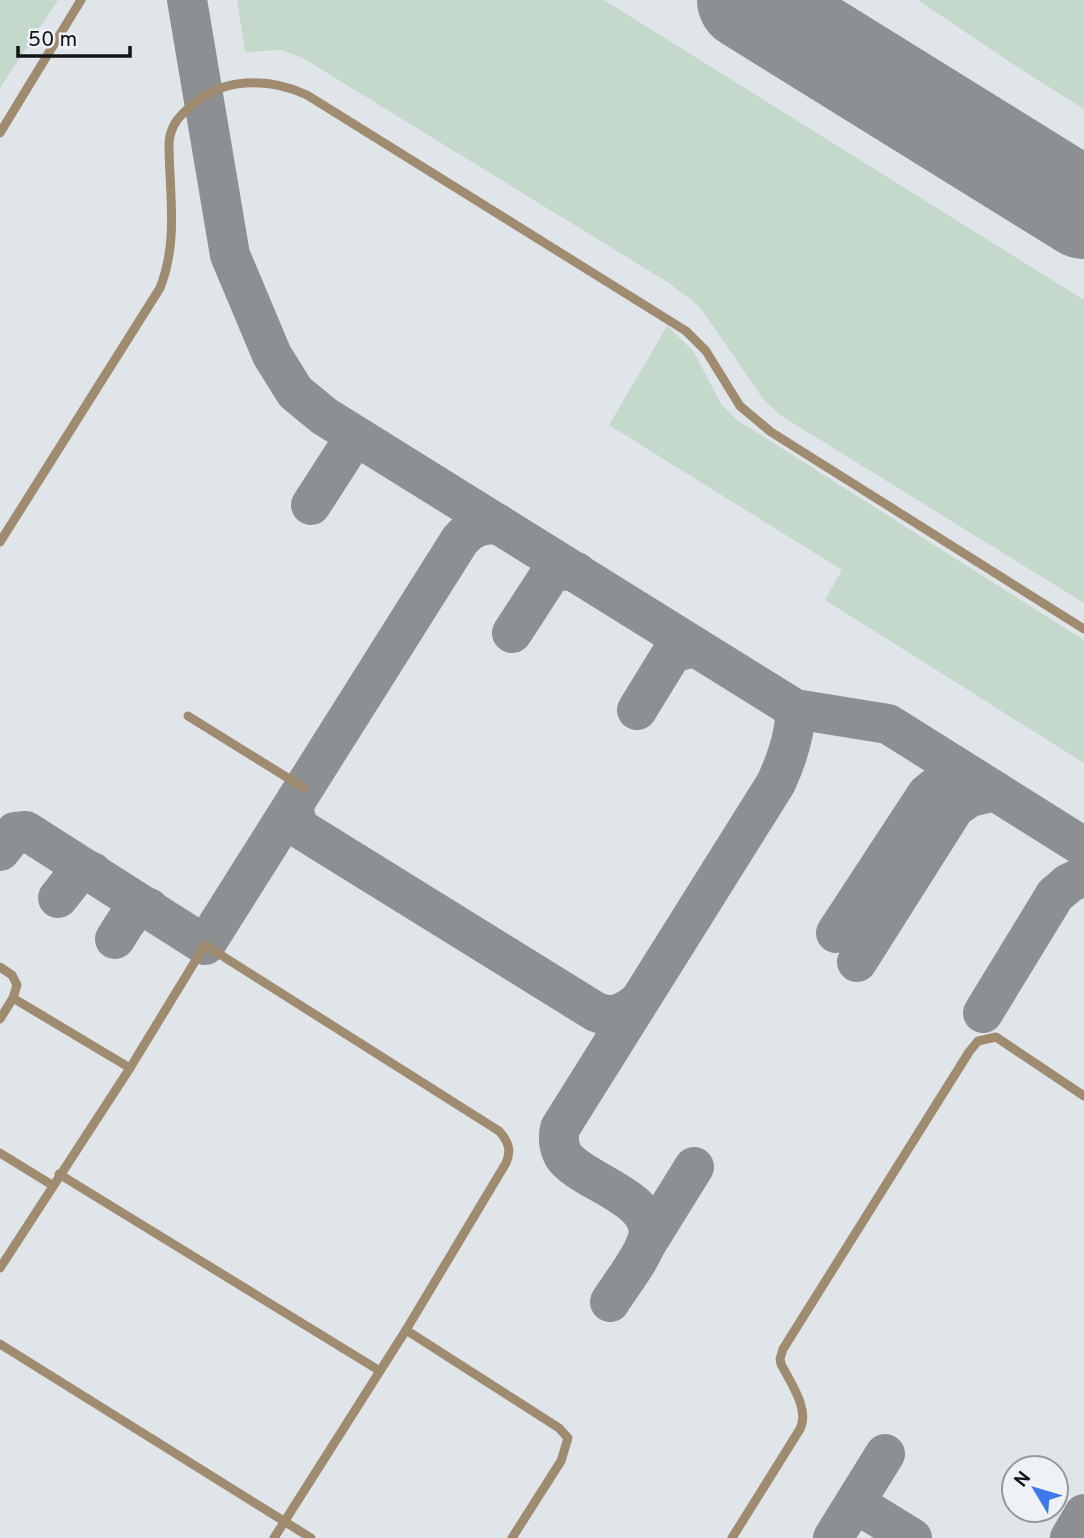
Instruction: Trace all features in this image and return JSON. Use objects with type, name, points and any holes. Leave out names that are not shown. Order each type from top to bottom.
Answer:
[{"type":"lane","points":[[0,133],[81,0]]},
{"type":"lane","points":[[0,542],[160,288],[172,238],[169,143],[174,124],[195,102],[222,88],[249,82],[274,84],[307,95],[686,331],[706,351],[740,406],[771,432],[1084,629]]},
{"type":"lane","points":[[188,716],[304,788]]},
{"type":"lane","points":[[0,1268],[130,1068],[205,945],[499,1131],[509,1146],[510,1155],[506,1163],[406,1330],[274,1538]]},
{"type":"lane","points":[[0,967],[17,985],[13,998],[0,1019]]},
{"type":"lane","points":[[13,998],[130,1068]]},
{"type":"lane","points":[[732,1538],[803,1424],[804,1413],[780,1359],[783,1349],[969,1052],[978,1041],[996,1037],[1084,1096]]},
{"type":"lane","points":[[0,1153],[52,1185]]},
{"type":"lane","points":[[59,1174],[380,1371]]},
{"type":"lane","points":[[406,1330],[559,1428],[568,1438],[561,1461],[512,1538]]},
{"type":"lane","points":[[0,1344],[311,1538]]},
{"type":"green space","points":[[0,0],[58,0],[0,88]]},
{"type":"green space","points":[[237,0],[604,0],[1084,300],[1084,603],[780,415],[763,399],[700,307],[669,283],[301,57],[281,50],[245,52]]},
{"type":"green space","points":[[918,0],[1084,0],[1084,109],[1011,63]]},
{"type":"green space","points":[[667,326],[694,352],[721,404],[737,420],[1084,640],[1084,763],[825,600],[842,570],[609,425]]},
{"type":"taxiway","points":[[187,0],[230,255],[272,355],[295,392],[324,416],[795,709],[888,724],[1084,847]]},
{"type":"taxiway","points":[[807,0],[868,75]]},
{"type":"taxiway","points":[[311,505],[347,449],[361,439]]},
{"type":"taxiway","points":[[0,851],[15,832],[26,831],[205,945],[460,540],[477,527],[498,524]]},
{"type":"taxiway","points":[[512,633],[549,576],[560,570],[576,572]]},
{"type":"taxiway","points":[[637,710],[672,653],[695,647]]},
{"type":"taxiway","points":[[610,1302],[646,1245],[647,1223],[640,1211],[629,1201],[572,1165],[560,1148],[560,1128],[776,783],[790,747],[795,709]]},
{"type":"taxiway","points":[[836,933],[927,794],[946,779],[971,776]]},
{"type":"taxiway","points":[[857,962],[955,807],[970,797],[995,791]]},
{"type":"taxiway","points":[[295,803],[294,813],[299,828],[596,1012],[618,1014],[637,1003]]},
{"type":"taxiway","points":[[58,898],[77,874],[92,872]]},
{"type":"taxiway","points":[[983,1013],[1055,895],[1069,883],[1084,876]]},
{"type":"taxiway","points":[[115,939],[133,914],[149,908]]},
{"type":"taxiway","points":[[645,1246],[694,1167]]},
{"type":"taxiway","points":[[833,1538],[885,1454]]},
{"type":"taxiway","points":[[855,1503],[912,1538]]},
{"type":"taxiway","points":[[1070,1538],[1084,1514]]},
{"type":"runway","points":[[747,0],[1084,209]]}]
